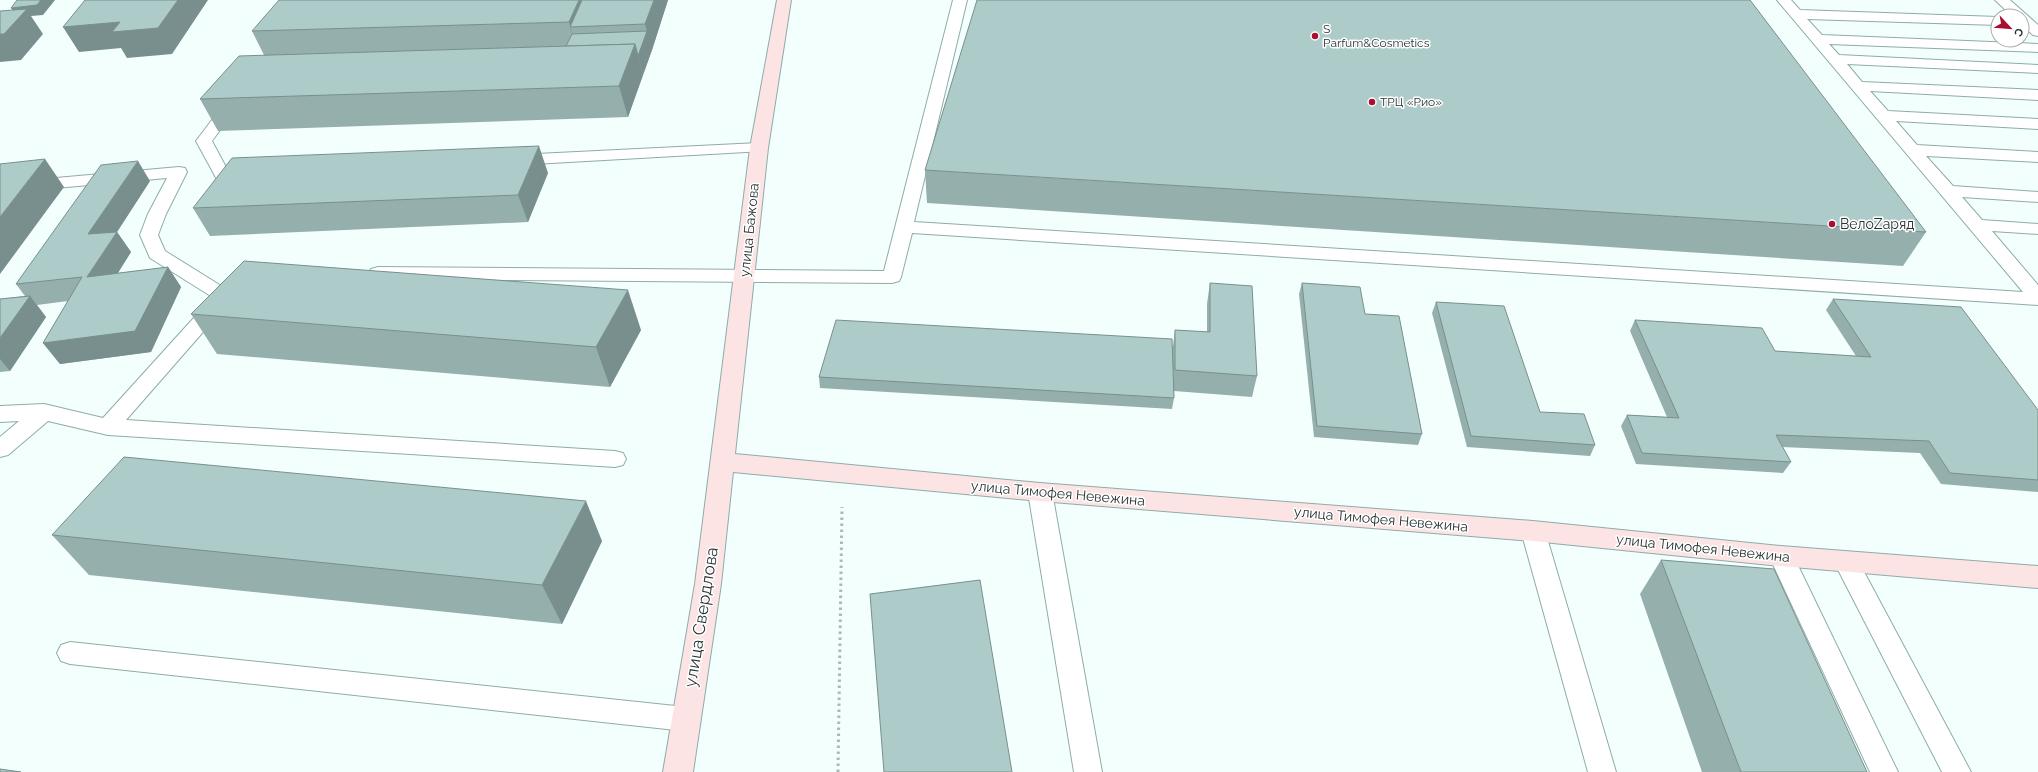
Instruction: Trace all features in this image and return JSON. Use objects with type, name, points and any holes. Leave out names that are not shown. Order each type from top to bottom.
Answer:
[{"type":"main road","name":"улица Бажова","points":[[723,462],[759,148],[784,0]]},
{"type":"main road","name":"улица Тимофея Невежина","points":[[723,462],[1040,492],[1533,531],[1846,562],[2038,577]]},
{"type":"main road","name":"улица Свердлова","points":[[678,772],[685,719],[708,584],[723,462]]},
{"type":"lane","points":[[363,273],[892,277],[960,0]]},
{"type":"lane","points":[[1784,0],[2038,298]]},
{"type":"lane","points":[[2002,0],[2011,8]]},
{"type":"lane","points":[[1796,14],[1990,21]]},
{"type":"lane","points":[[2030,25],[2038,32]]},
{"type":"lane","points":[[1817,39],[2038,48]]},
{"type":"lane","points":[[1835,59],[2038,69]]},
{"type":"lane","points":[[1858,86],[2038,95]]},
{"type":"lane","points":[[241,91],[204,141],[222,174],[261,172]]},
{"type":"lane","points":[[1884,116],[2038,124]]},
{"type":"lane","points":[[498,160],[759,148]]},
{"type":"lane","points":[[1913,150],[2038,158]]},
{"type":"lane","points":[[0,188],[179,172],[157,214],[149,235],[157,254],[224,296]]},
{"type":"lane","points":[[1947,191],[2038,197]]},
{"type":"lane","points":[[1976,225],[2038,228]]},
{"type":"lane","points":[[904,227],[2038,298]]},
{"type":"lane","points":[[108,427],[224,296],[244,288]]},
{"type":"lane","points":[[0,449],[44,412]]},
{"type":"lane","points":[[0,414],[44,412],[108,427],[615,459]]},
{"type":"lane","points":[[1040,492],[1088,772]]},
{"type":"lane","points":[[1533,531],[1602,772]]},
{"type":"lane","points":[[1781,556],[1884,772]]},
{"type":"lane","points":[[1846,562],[1957,772]]},
{"type":"lane","points":[[70,653],[685,719]]},
{"type":"path","points":[[838,772],[843,473]]},
{"type":"building","points":[[17,0],[41,0],[37,5],[11,8]]},
{"type":"building","points":[[85,0],[178,0],[158,28],[112,32],[120,22],[63,27]]},
{"type":"building","points":[[279,0],[579,0],[569,22],[252,31]]},
{"type":"building","points":[[582,0],[654,0],[645,24],[570,27]]},
{"type":"building","name":"ТРЦ «Рио»","points":[[977,0],[1750,0],[1926,232],[925,170]]},
{"type":"building","points":[[27,9],[4,34],[0,34],[0,11]]},
{"type":"building","points":[[647,31],[638,56],[635,44],[566,46],[572,34]]},
{"type":"building","points":[[635,44],[619,86],[200,99],[239,56]]},
{"type":"building","points":[[539,146],[518,195],[193,208],[232,158]]},
{"type":"building","points":[[45,159],[0,217],[0,164]]},
{"type":"building","points":[[138,161],[88,234],[117,232],[87,277],[168,267],[135,331],[43,343],[82,277],[16,284],[101,165]]},
{"type":"building","points":[[244,261],[628,290],[596,347],[191,314]]},
{"type":"building","points":[[1210,283],[1252,286],[1257,376],[1175,370],[1175,330],[1210,332]]},
{"type":"building","points":[[1302,283],[1360,287],[1365,314],[1399,316],[1422,434],[1317,426]]},
{"type":"building","points":[[30,296],[0,338],[0,299]]},
{"type":"building","points":[[1833,299],[1961,307],[2038,410],[2038,480],[1950,473],[1929,441],[1776,435],[1791,462],[1642,453],[1627,415],[1679,418],[1635,320],[1762,328],[1775,351],[1871,357]]},
{"type":"building","points":[[1436,302],[1504,306],[1540,412],[1584,414],[1595,445],[1471,436]]},
{"type":"building","points":[[836,320],[1172,339],[1174,398],[819,377]]},
{"type":"building","points":[[124,457],[586,501],[542,585],[52,535]]},
{"type":"building","points":[[1661,560],[1774,569],[1867,772],[1741,772]]},
{"type":"building","points":[[980,580],[1012,772],[884,772],[870,594]]},
{"type":"building","points":[[0,769],[21,772],[0,772]]},
{"type":"place","name":"S Parfum&Cosmetics","points":[[1315,36]]},
{"type":"place","name":"ТРЦ «Рио»","points":[[1372,102]]},
{"type":"place","name":"ВелоZаряд","points":[[1832,224]]}]
